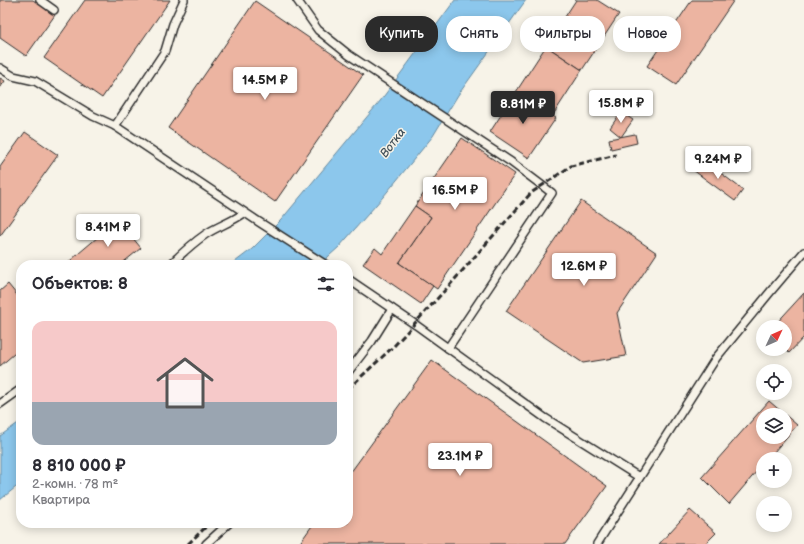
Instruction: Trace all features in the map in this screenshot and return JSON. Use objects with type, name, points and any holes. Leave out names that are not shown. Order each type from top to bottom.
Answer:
[{"type":"lane","points":[[40,0],[54,10]]},
{"type":"lane","points":[[115,126],[166,51],[173,24],[184,0]]},
{"type":"lane","points":[[296,0],[318,30],[349,55],[511,162],[552,193],[448,348]]},
{"type":"lane","points":[[0,68],[13,76],[35,81],[93,116],[115,126],[244,213],[318,260]]},
{"type":"lane","points":[[175,260],[206,234],[235,220],[244,213]]},
{"type":"lane","points":[[597,544],[716,358],[770,291],[804,252]]},
{"type":"lane","points":[[353,282],[448,348],[545,418],[639,477]]},
{"type":"lane","points":[[353,366],[372,341],[392,309]]},
{"type":"lane","points":[[0,404],[16,393]]},
{"type":"lane","points":[[206,544],[224,528]]},
{"type":"water","name":"Вотка","points":[[455,0],[526,0],[512,20],[512,16],[446,16],[446,52],[489,52],[458,95],[433,136],[383,197],[339,247],[325,260],[238,260],[252,249],[281,220],[381,100],[417,52],[438,52],[438,23]]},
{"type":"water","points":[[16,425],[16,487],[0,500],[0,436]]},
{"type":"building","points":[[0,0],[33,0],[55,15],[26,56],[0,38]]},
{"type":"building","points":[[85,0],[170,0],[102,98],[44,58]]},
{"type":"building","points":[[576,0],[597,0],[619,14],[618,16],[613,16],[613,23],[605,35],[605,16],[566,16]]},
{"type":"building","points":[[692,0],[734,0],[676,85],[647,66],[657,52],[681,52],[681,16]]},
{"type":"building","points":[[255,1],[363,75],[275,202],[168,128]]},
{"type":"building","points":[[542,52],[555,52],[582,70],[553,115],[516,92]]},
{"type":"building","points":[[555,52],[594,52],[582,70]]},
{"type":"building","points":[[0,78],[5,81],[0,88]]},
{"type":"building","points":[[516,92],[556,118],[529,158],[490,132]]},
{"type":"building","points":[[621,112],[633,120],[621,137],[610,128]]},
{"type":"building","points":[[25,132],[58,155],[0,236],[0,167]]},
{"type":"building","points":[[635,134],[637,143],[611,149],[609,139]]},
{"type":"building","points":[[462,138],[515,174],[437,289],[399,263],[431,217],[415,206]]},
{"type":"building","points":[[701,158],[743,190],[735,201],[693,170]]},
{"type":"building","points":[[581,201],[657,253],[617,313],[626,356],[583,363],[506,311]]},
{"type":"building","points":[[415,206],[431,217],[399,263],[433,286],[421,304],[363,264],[375,248],[382,254]]},
{"type":"building","points":[[118,220],[141,248],[126,260],[71,260]]},
{"type":"building","points":[[8,284],[16,294],[16,352],[0,366],[0,291]]},
{"type":"building","points":[[804,293],[804,337],[792,350],[792,320],[779,320]]},
{"type":"building","points":[[432,360],[607,486],[565,544],[299,544],[310,528],[353,528],[353,469]]},
{"type":"building","points":[[769,401],[777,408],[763,408]]},
{"type":"building","points":[[756,416],[756,444],[781,444],[774,452],[756,452],[756,472],[729,504],[702,477]]},
{"type":"building","points":[[792,421],[797,425],[792,431]]},
{"type":"building","points":[[690,510],[716,533],[705,544],[659,544]]},
{"type":"railway","points":[[353,384],[394,346],[531,193],[571,166],[616,155]]},
{"type":"railway","points":[[188,544],[205,528]]}]
